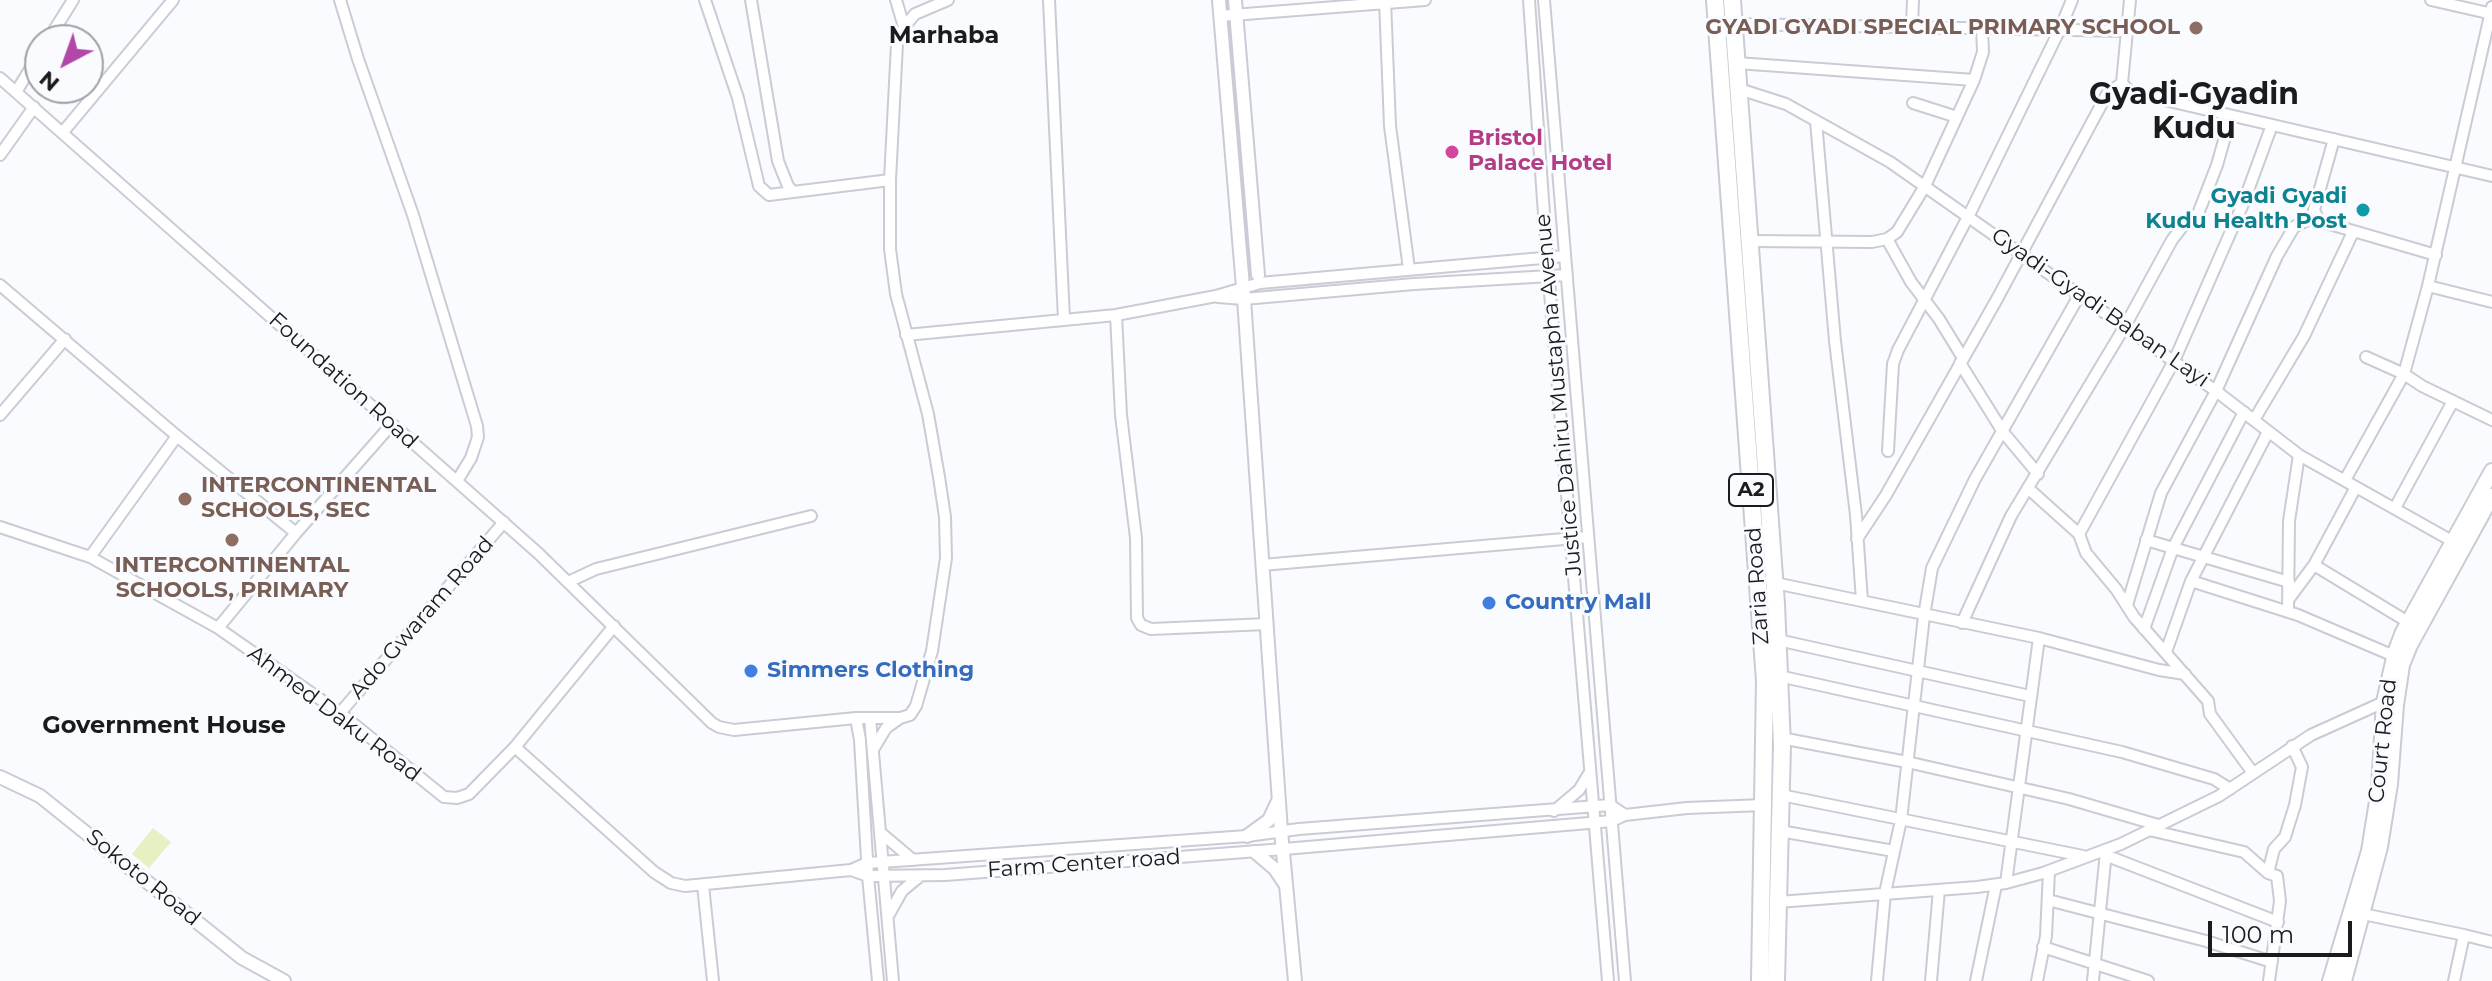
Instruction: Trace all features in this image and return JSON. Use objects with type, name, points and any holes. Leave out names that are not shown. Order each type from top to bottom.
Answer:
[{"type":"highway","name":"Zaria Road","points":[[1715,0],[1765,681],[1760,981]]},
{"type":"highway","name":"Zaria Road","points":[[1732,0],[1778,640],[1781,795],[1776,981]]},
{"type":"main road","name":"Court Road","points":[[2330,981],[2369,851],[2379,789],[2384,702],[2394,656],[2408,622],[2492,471]]},
{"type":"main road","name":"Court Road","points":[[2344,981],[2374,875],[2384,822],[2402,665],[2492,496]]},
{"type":"street","points":[[58,24],[73,0]]},
{"type":"street","points":[[63,132],[173,0]]},
{"type":"street","points":[[340,0],[413,215],[477,426],[478,437],[471,458],[457,481]]},
{"type":"street","points":[[705,0],[738,98],[759,186],[769,195],[890,180]]},
{"type":"street","points":[[751,0],[778,161],[784,179],[793,192]]},
{"type":"street","points":[[896,0],[904,27]]},
{"type":"street","points":[[874,748],[886,728],[910,715],[916,706],[932,651],[946,558],[945,517],[928,414],[896,294],[890,249],[890,180],[897,44],[904,27],[915,14],[948,0]]},
{"type":"street","points":[[1049,0],[1064,319]]},
{"type":"street","points":[[1219,0],[1295,981]]},
{"type":"street","points":[[1235,0],[1258,275]]},
{"type":"street","points":[[1220,16],[1425,0]]},
{"type":"street","name":"Justice Dahiru Mustapha Avenue","points":[[1529,0],[1547,257],[1608,981]]},
{"type":"street","points":[[1544,0],[1625,981]]},
{"type":"street","points":[[1912,26],[1913,0]]},
{"type":"street","points":[[1888,451],[1893,364],[1900,344],[1969,215],[2072,0]]},
{"type":"street","points":[[2130,0],[2122,83],[2130,92],[2492,176]]},
{"type":"street","points":[[2345,480],[2404,374],[2436,255],[2492,12],[2431,0]]},
{"type":"street","points":[[1385,2],[1390,126],[1409,269]]},
{"type":"street","points":[[1734,24],[2127,31]]},
{"type":"street","points":[[1750,241],[1872,242],[1887,239],[1907,218],[1925,186],[1974,80],[1983,56],[1982,27]]},
{"type":"street","points":[[1737,63],[1974,80]]},
{"type":"street","name":"Foundation Road","points":[[0,78],[504,522],[614,626],[699,713],[719,727],[734,730],[856,718],[900,718]]},
{"type":"street","points":[[16,92],[24,79]]},
{"type":"street","points":[[1857,539],[1886,495],[2023,253],[2107,94],[2122,83]]},
{"type":"street","name":"Gyadi-Gyadi Baban Layi","points":[[1739,89],[1786,104],[1858,142],[2023,253],[2216,391],[2299,455],[2452,541]]},
{"type":"street","points":[[1913,103],[1957,117]]},
{"type":"street","points":[[0,155],[34,107]]},
{"type":"street","points":[[1962,623],[2011,516],[2030,490],[2172,240],[2186,222],[2198,214],[2231,116]]},
{"type":"street","points":[[1816,121],[1862,601]]},
{"type":"street","points":[[2079,534],[2174,361],[2243,204],[2272,125]]},
{"type":"street","points":[[2334,139],[2314,210],[2315,216],[2323,224],[2436,255]]},
{"type":"street","points":[[2127,605],[2161,493],[2216,391],[2277,256],[2294,227],[2315,216]]},
{"type":"street","points":[[2254,420],[2304,336],[2353,232]]},
{"type":"street","points":[[1887,239],[2003,432],[2038,474]]},
{"type":"street","points":[[906,335],[1116,315],[1216,296],[1409,269],[1565,256]]},
{"type":"street","points":[[1243,293],[1567,275]]},
{"type":"street","points":[[0,285],[296,533]]},
{"type":"street","points":[[2428,286],[2492,302]]},
{"type":"street","points":[[1877,981],[1885,893],[1901,820],[1924,616],[1937,554],[1975,479],[2080,294]]},
{"type":"street","points":[[1116,315],[1121,415],[1136,538],[1137,618],[1141,625],[1151,629],[1267,624]]},
{"type":"street","points":[[0,415],[65,339]]},
{"type":"street","points":[[2366,357],[2492,420]]},
{"type":"street","points":[[2395,508],[2453,401]]},
{"type":"street","points":[[2144,629],[2173,548],[2244,412]]},
{"type":"street","points":[[218,628],[392,424]]},
{"type":"street","points":[[2166,652],[2191,581],[2268,432]]},
{"type":"street","points":[[90,557],[177,436]]},
{"type":"street","points":[[2288,606],[2289,521],[2299,455]]},
{"type":"street","points":[[2288,606],[2356,487]]},
{"type":"street","points":[[2030,490],[2079,534],[2089,557],[2144,629],[2208,701],[2210,714],[2253,773]]},
{"type":"street","points":[[568,582],[596,569],[811,516]]},
{"type":"street","name":"Ado Gwaram Road","points":[[340,713],[504,522]]},
{"type":"street","name":"Ahmed Daku Road","points":[[0,527],[90,557],[218,628],[340,713],[444,797],[457,798],[469,794],[515,747],[614,626]]},
{"type":"street","points":[[1262,565],[1587,537]]},
{"type":"street","points":[[2146,540],[2289,582]]},
{"type":"street","points":[[2314,565],[2408,622]]},
{"type":"street","points":[[2191,581],[2288,606],[2394,656]]},
{"type":"street","points":[[1775,583],[2039,638],[2185,674]]},
{"type":"street","points":[[1976,981],[2012,841],[2039,638]]},
{"type":"street","points":[[1778,640],[2030,696]]},
{"type":"street","points":[[1779,676],[2122,752],[2214,779],[2230,789]]},
{"type":"street","points":[[1778,902],[2001,884],[2049,871],[2085,856],[2106,853],[2230,789],[2292,746],[2384,702]]},
{"type":"street","points":[[856,718],[878,981]]},
{"type":"street","points":[[870,718],[893,981]]},
{"type":"street","points":[[1781,738],[1907,762],[2082,802],[2154,828],[2244,852],[2268,873],[2277,876],[2280,901],[2269,981]]},
{"type":"street","points":[[2268,873],[2274,849],[2285,837],[2295,805],[2302,767],[2292,746]]},
{"type":"street","points":[[515,747],[654,872],[671,883],[703,885],[851,870],[867,863],[1247,836],[1610,805],[1625,815]]},
{"type":"street","points":[[1554,811],[1579,790],[1590,772]]},
{"type":"street","name":"Sokoto Road","points":[[0,777],[40,796],[242,958],[284,981]]},
{"type":"street","points":[[1247,836],[1273,814],[1280,794]]},
{"type":"street","points":[[1781,795],[2085,856]]},
{"type":"street","points":[[1612,821],[1625,815],[1687,808],[1763,805]]},
{"type":"street","name":"Farm Center road","points":[[851,870],[868,876],[921,876],[1255,852],[1612,821]]},
{"type":"street","points":[[1780,831],[1894,851]]},
{"type":"street","points":[[881,832],[913,860]]},
{"type":"street","points":[[1255,852],[1275,869],[1288,888]]},
{"type":"street","points":[[2106,853],[2278,922]]},
{"type":"street","points":[[2093,981],[2106,853]]},
{"type":"street","points":[[2037,981],[2049,871]]},
{"type":"street","points":[[888,918],[902,891],[921,876]]},
{"type":"street","points":[[703,885],[713,981]]},
{"type":"street","points":[[1931,981],[1939,890]]},
{"type":"street","points":[[2048,900],[2206,941],[2272,962]]},
{"type":"street","points":[[2363,914],[2492,942]]},
{"type":"street","points":[[2454,981],[2464,935]]},
{"type":"street","points":[[2043,947],[2148,981]]},
{"type":"green space","points":[[153,828],[171,842],[149,868],[132,854]]},
{"type":"place","name":"GYADI GYADI SPECIAL PRIMARY SCHOOL","points":[[2196,28]]},
{"type":"place","name":"Bristol Palace Hotel","points":[[1452,152]]},
{"type":"place","name":"Gyadi Gyadi Kudu Health Post","points":[[2363,210]]},
{"type":"place","name":"INTERCONTINENTAL SCHOOLS, SEC","points":[[185,499]]},
{"type":"place","name":"INTERCONTINENTAL SCHOOLS, PRIMARY","points":[[232,540]]},
{"type":"place","name":"Country Mall","points":[[1489,603]]},
{"type":"place","name":"Simmers Clothing","points":[[751,671]]},
{"type":"district","name":"Marhaba","points":[[944,36]]},
{"type":"district","name":"Gyadi-Gyadin Kudu","points":[[2194,112]]},
{"type":"district","name":"Government House","points":[[164,726]]}]
